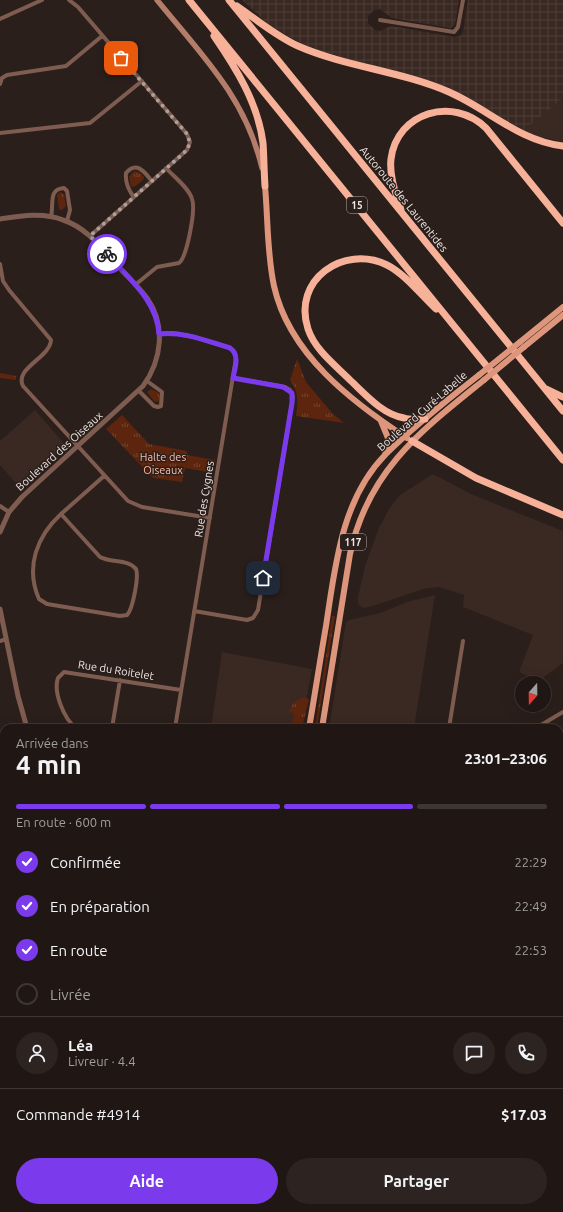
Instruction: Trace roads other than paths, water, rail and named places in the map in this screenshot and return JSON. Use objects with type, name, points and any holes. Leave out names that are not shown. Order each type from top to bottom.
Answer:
[{"type":"highway","points":[[229,0],[274,33],[300,47],[437,87],[462,99],[526,136],[563,146]]},
{"type":"highway","name":"Autoroute des Laurentides","points":[[229,0],[563,411]]},
{"type":"highway","points":[[190,1],[231,62],[251,101],[263,143],[265,186]]},
{"type":"highway","name":"15","points":[[190,1],[255,79],[563,460]]},
{"type":"highway","points":[[402,214],[391,173],[391,158],[395,143],[404,129],[418,118],[433,112],[449,110],[467,114],[483,125],[563,223]]},
{"type":"highway","points":[[425,419],[402,418],[384,410],[319,349],[311,336],[306,320],[306,308],[310,291],[321,274],[334,264],[351,259],[373,260],[395,270],[459,332]]},
{"type":"highway","points":[[544,388],[563,397]]},
{"type":"highway","points":[[412,441],[476,478],[563,515]]},
{"type":"main road","points":[[158,0],[215,71],[238,104],[256,144],[265,186],[273,279],[278,299],[287,322],[301,344],[336,383],[381,422],[412,441]]},
{"type":"main road","name":"Boulevard Curé-Labelle","points":[[323,724],[350,554],[356,532],[367,505],[380,480],[412,441],[482,377],[563,307]]},
{"type":"main road","name":"Boulevard Curé-Labelle","points":[[522,344],[563,315]]},
{"type":"main road","name":"Boulevard Curé-Labelle","points":[[310,724],[340,541],[357,498],[370,475],[385,455],[425,419],[482,377]]},
{"type":"main road","points":[[381,422],[388,438],[385,455]]},
{"type":"street","points":[[0,19],[42,0]]},
{"type":"street","points":[[69,0],[78,7],[190,140],[188,148],[90,236]]},
{"type":"street","points":[[380,20],[454,32],[458,27],[463,0]]},
{"type":"street","points":[[0,84],[2,78],[7,75],[66,66],[102,36]]},
{"type":"street","points":[[0,133],[90,123],[142,82]]},
{"type":"street","points":[[134,196],[128,188],[126,178],[126,173],[130,169],[138,167],[151,180]]},
{"type":"street","points":[[135,285],[157,267],[181,262],[186,250],[193,209],[192,200],[189,193],[166,168]]},
{"type":"street","points":[[51,217],[54,192],[56,189],[64,188],[67,191],[70,208],[68,221]]},
{"type":"street","name":"Boulevard des Oiseaux","points":[[0,219],[31,216],[51,217],[68,221],[90,236],[135,285],[151,307],[159,334],[158,356],[147,381],[139,391],[26,493],[9,512],[0,532]]},
{"type":"street","points":[[0,264],[4,281],[9,290],[51,340],[47,350],[24,371],[22,384],[126,500],[136,506],[210,518]]},
{"type":"street","name":"Rue des Cygnes","points":[[159,334],[172,333],[191,336],[231,349],[236,358],[176,724]]},
{"type":"street","points":[[194,611],[247,620],[256,616],[276,501],[292,403],[292,393],[283,387],[233,378]]},
{"type":"street","points":[[139,391],[154,406],[161,406],[162,392],[147,381]]},
{"type":"street","points":[[62,514],[100,557],[131,564],[136,569],[137,576],[132,608],[128,615],[116,616],[47,604],[40,600],[34,574],[35,553],[42,535],[62,514],[104,476]]},
{"type":"street","points":[[0,506],[9,512]]},
{"type":"street","points":[[0,609],[25,724]]},
{"type":"street","points":[[0,641],[6,639]]},
{"type":"street","points":[[450,724],[463,641]]},
{"type":"street","name":"Rue du Roitelet","points":[[71,724],[68,721],[61,706],[56,683],[60,675],[68,671],[181,690]]},
{"type":"street","points":[[113,724],[120,680]]},
{"type":"street","points":[[543,724],[563,712]]},
{"type":"park label","name":"Halte des Oiseaux","points":[[163,463]]}]
